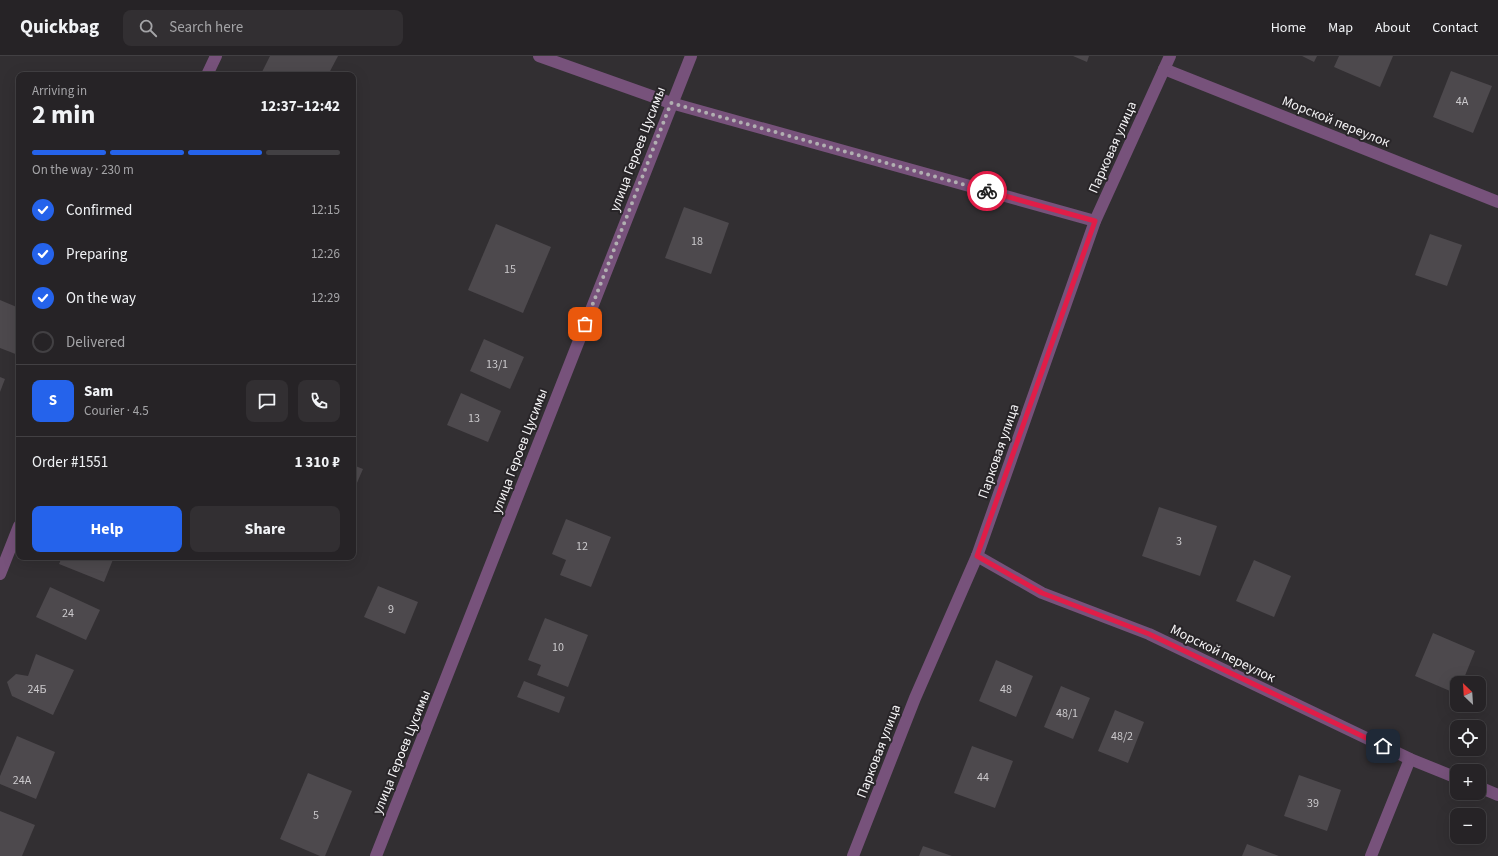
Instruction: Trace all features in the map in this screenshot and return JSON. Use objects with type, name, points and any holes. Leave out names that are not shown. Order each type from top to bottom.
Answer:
[{"type":"street","points":[[208,72],[216,56]]},
{"type":"street","points":[[539,56],[671,103],[1095,221]]},
{"type":"street","name":"улица Героев Цусимы","points":[[376,856],[690,56]]},
{"type":"street","name":"Парковая улица","points":[[853,856],[915,698],[977,556],[1095,221],[1170,56]]},
{"type":"street","name":"Морской переулок","points":[[1164,69],[1498,202]]},
{"type":"street","points":[[0,574],[16,534]]},
{"type":"street","name":"Морской переулок","points":[[977,556],[1042,593],[1149,634],[1410,759],[1450,775]]},
{"type":"street","points":[[1371,856],[1410,759]]},
{"type":"street","points":[[1486,790],[1498,795]]},
{"type":"building","points":[[270,56],[338,56],[330,72],[262,72]]},
{"type":"building","points":[[1073,56],[1089,56],[1087,62]]},
{"type":"building","points":[[1302,56],[1317,56],[1314,62]]},
{"type":"building","points":[[1339,56],[1393,56],[1380,87],[1334,67]]},
{"type":"building","points":[[1451,71],[1492,86],[1473,133],[1433,117]]},
{"type":"building","points":[[684,207],[729,223],[711,274],[665,258]]},
{"type":"building","points":[[496,224],[551,247],[523,313],[468,290]]},
{"type":"building","points":[[1430,234],[1462,245],[1447,286],[1415,275]]},
{"type":"building","points":[[0,300],[16,307],[16,354],[0,348]]},
{"type":"building","points":[[484,339],[524,357],[510,389],[470,371]]},
{"type":"building","points":[[0,377],[5,379],[0,392]]},
{"type":"building","points":[[461,393],[501,411],[488,442],[447,425]]},
{"type":"building","points":[[356,466],[363,469],[356,485]]},
{"type":"building","points":[[1159,507],[1217,526],[1200,576],[1142,556]]},
{"type":"building","points":[[566,519],[611,537],[591,587],[560,575],[566,560],[552,554]]},
{"type":"building","points":[[61,560],[113,560],[104,582],[59,564]]},
{"type":"building","points":[[1254,560],[1291,576],[1274,617],[1236,601]]},
{"type":"building","points":[[378,586],[418,602],[405,634],[364,617]]},
{"type":"building","points":[[50,587],[100,610],[86,640],[36,617]]},
{"type":"building","points":[[545,618],[588,635],[568,687],[537,675],[541,665],[528,660]]},
{"type":"building","points":[[1433,633],[1475,651],[1465,676],[1450,676],[1450,691],[1415,676]]},
{"type":"building","points":[[36,654],[74,670],[53,715],[12,696],[7,682],[16,674],[28,676]]},
{"type":"building","points":[[996,660],[1033,676],[1016,717],[979,701]]},
{"type":"building","points":[[524,681],[565,697],[559,713],[517,697]]},
{"type":"building","points":[[1061,686],[1090,698],[1073,739],[1044,727]]},
{"type":"building","points":[[1115,710],[1144,722],[1128,763],[1098,751]]},
{"type":"building","points":[[17,736],[55,752],[36,799],[0,784],[0,776]]},
{"type":"building","points":[[972,746],[1013,761],[995,808],[954,793]]},
{"type":"building","points":[[308,773],[352,791],[325,856],[320,856],[280,839]]},
{"type":"building","points":[[1299,775],[1341,790],[1327,831],[1284,816]]},
{"type":"building","points":[[0,811],[35,825],[22,856],[0,856]]},
{"type":"building","points":[[1247,844],[1279,856],[1242,856]]},
{"type":"building","points":[[923,846],[952,856],[919,856]]},
{"type":"way so far","points":[[585,324],[671,103],[987,191]]},
{"type":"route","points":[[987,191],[1095,221],[977,556],[1042,593],[1149,634],[1383,746]]}]
